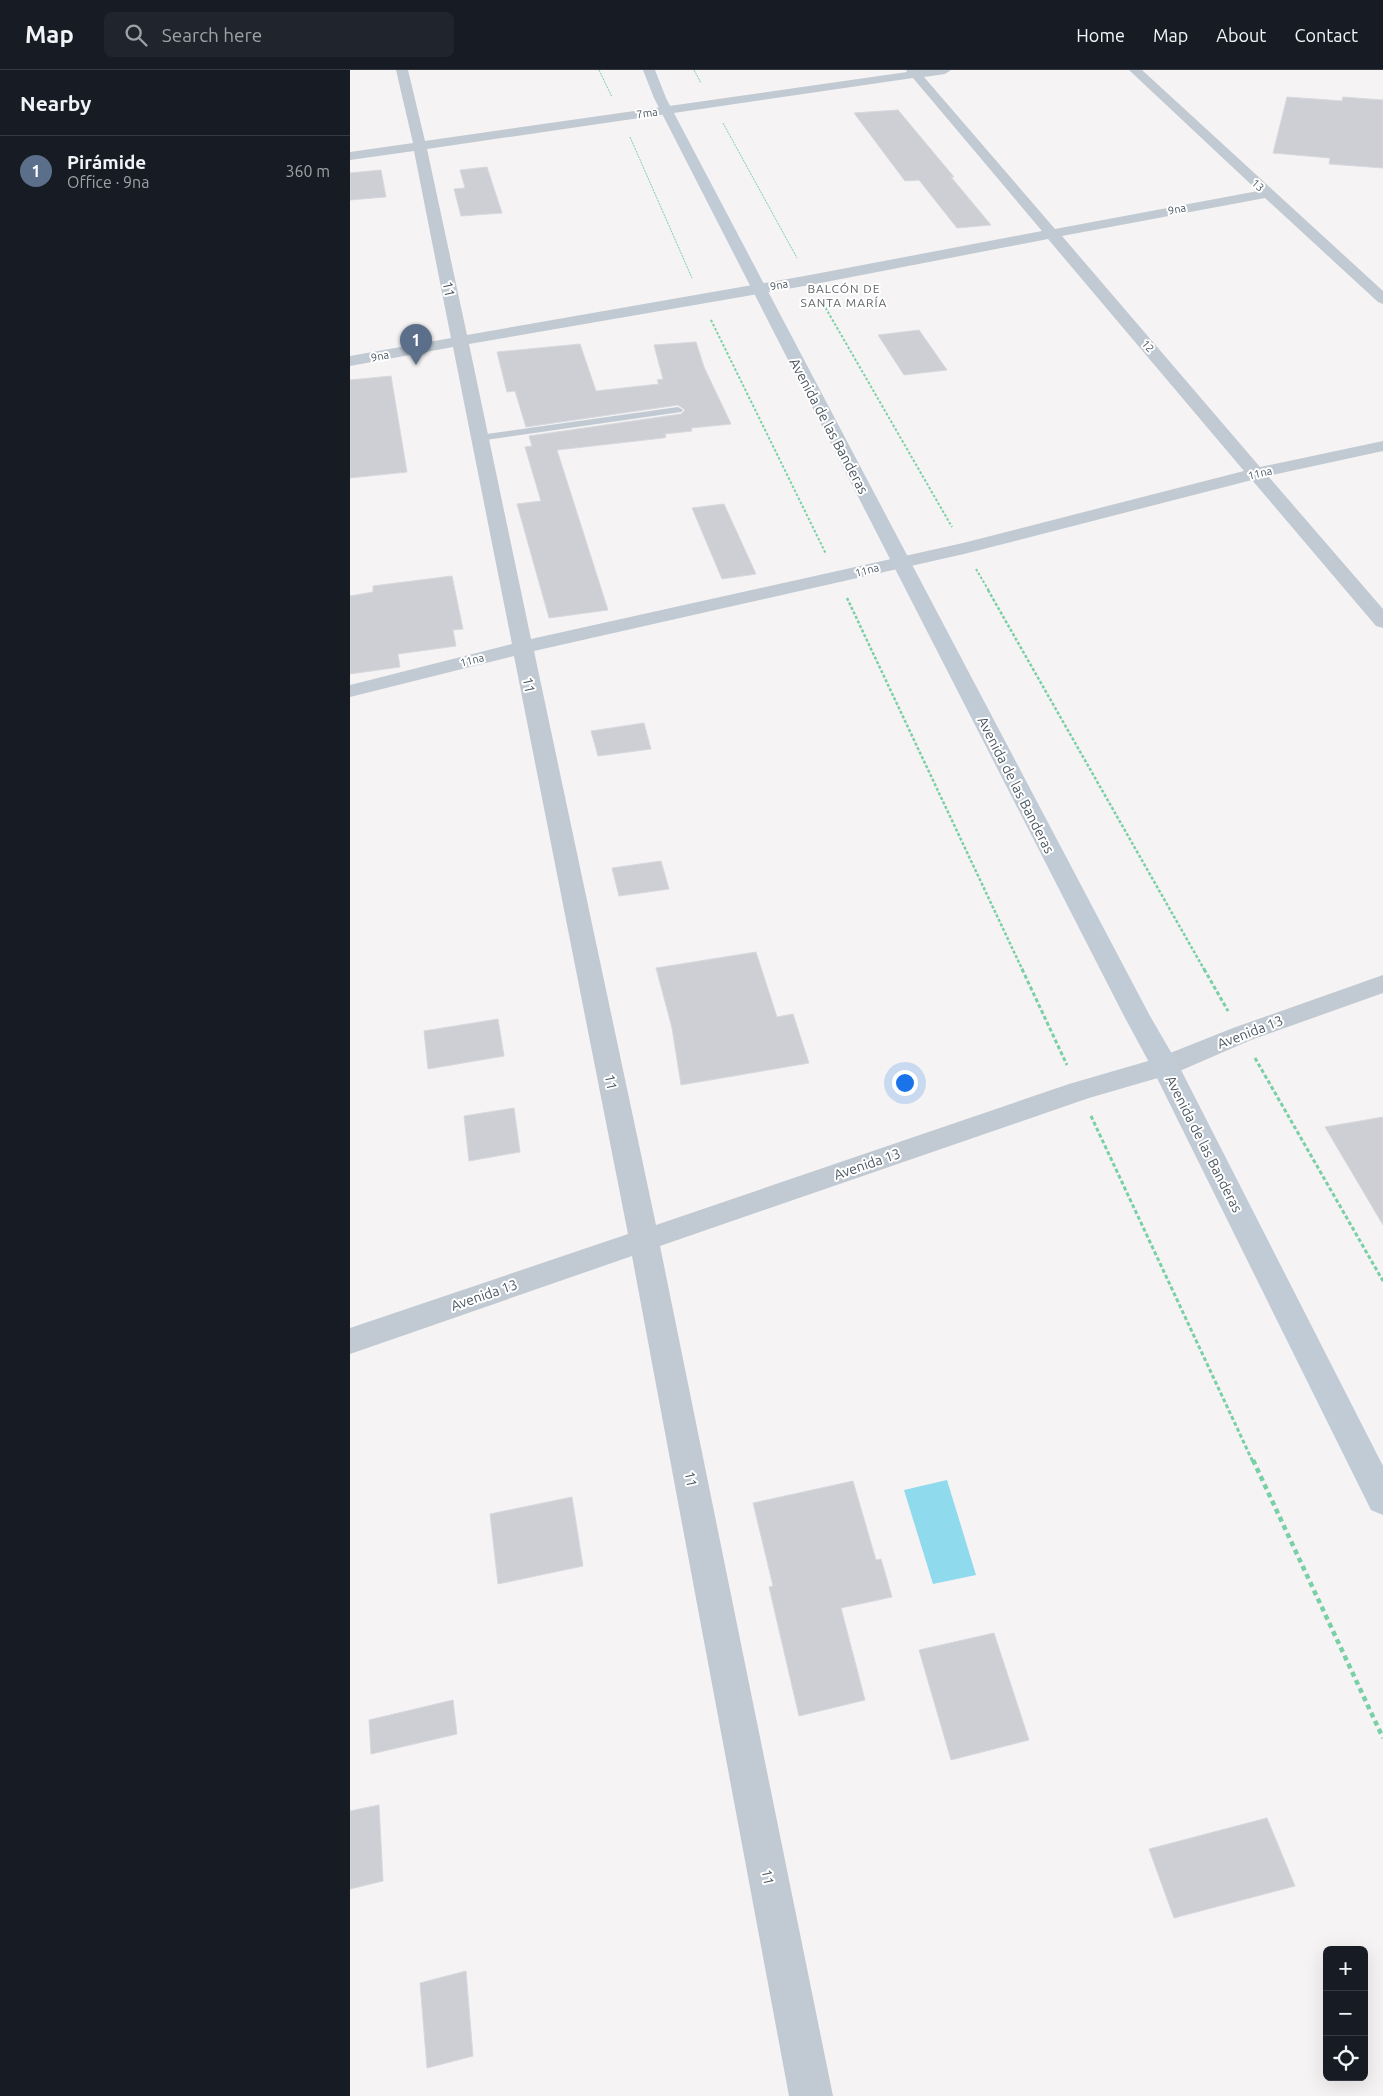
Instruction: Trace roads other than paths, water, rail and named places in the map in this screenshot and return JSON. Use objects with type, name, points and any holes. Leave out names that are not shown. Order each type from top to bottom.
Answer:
[{"type":"street","name":"11","points":[[402,70],[420,146],[644,1240],[811,2096]]},
{"type":"street","name":"Avenida de las Banderas","points":[[649,70],[666,110],[758,289],[1132,1008],[1165,1066],[1383,1500]]},
{"type":"street","name":"7ma","points":[[350,156],[712,104],[914,72],[944,70]]},
{"type":"street","name":"13","points":[[1134,70],[1383,299]]},
{"type":"street","name":"12","points":[[914,72],[1258,473],[1383,622]]},
{"type":"street","name":"9na","points":[[350,362],[459,340],[810,280],[1267,193]]},
{"type":"street","name":"11na","points":[[350,691],[522,648],[964,548],[1258,473],[1383,446]]},
{"type":"street","name":"Avenida 13","points":[[350,1341],[1079,1091],[1165,1066],[1242,1034],[1383,984]]},
{"type":"lane","points":[[479,438],[678,410]]},
{"type":"water","points":[[947,1480],[976,1575],[933,1584],[904,1490]]},
{"type":"place","name":"Pirámide","points":[[416,365]]},
{"type":"district","name":"BALCÓN DE SANTA MARÍA","points":[[844,295]]}]
